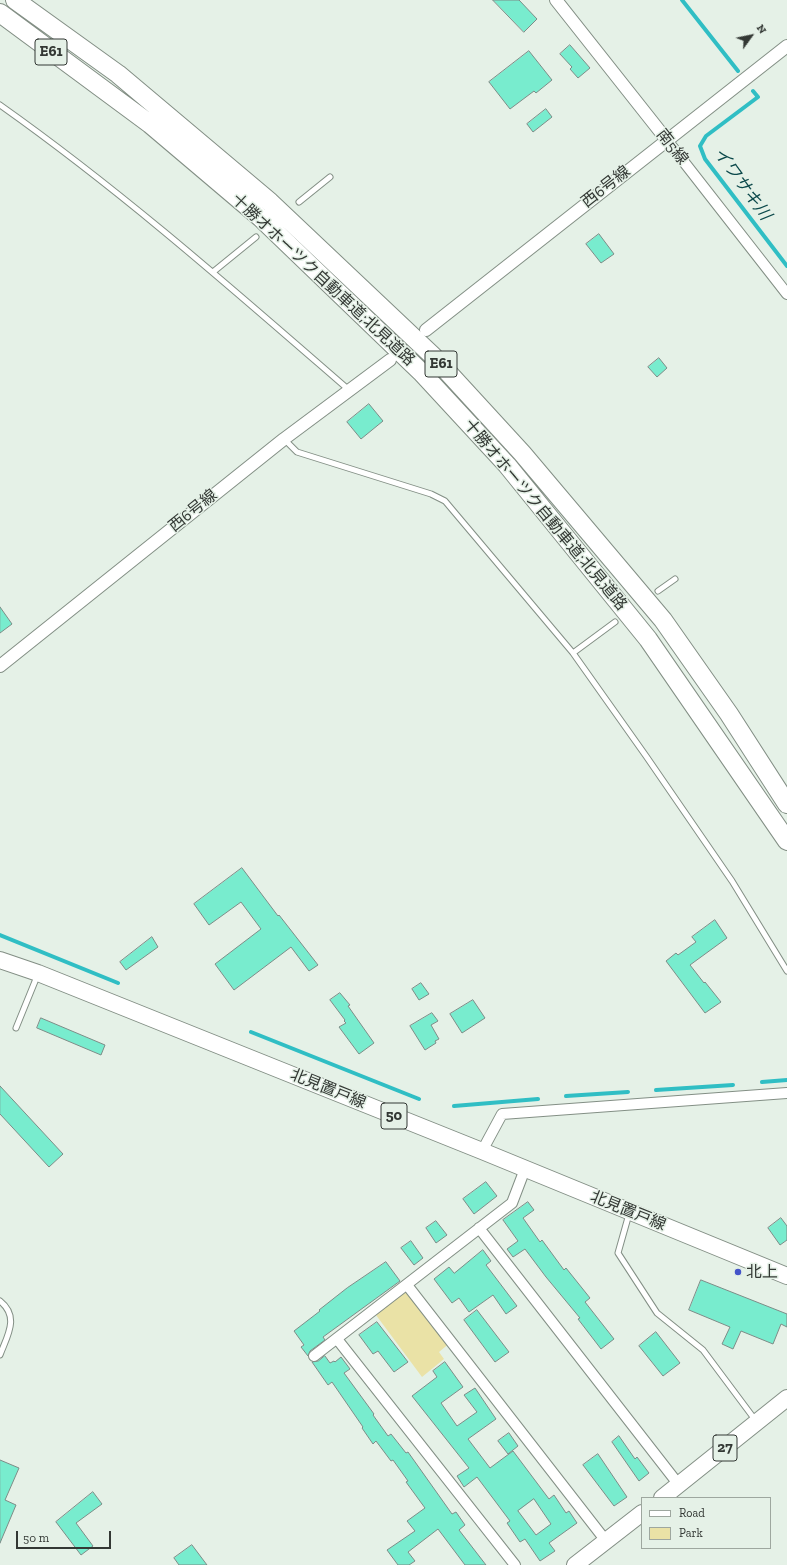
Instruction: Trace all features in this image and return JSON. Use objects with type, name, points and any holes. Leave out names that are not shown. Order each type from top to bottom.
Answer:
[{"type":"highway","name":"十勝オホーツク自動車道;北見道路","points":[[15,0],[118,74],[270,202],[433,356],[522,453],[662,620],[730,714],[787,804]]},
{"type":"highway","name":"十勝オホーツク自動車道;北見道路","points":[[0,13],[150,124],[261,218],[421,372],[506,464],[648,639],[787,841]]},
{"type":"highway","points":[[0,26],[103,90]]},
{"type":"main road","name":"北見置戸線","points":[[0,960],[38,973],[482,1151],[787,1276]]},
{"type":"main road","name":"27","points":[[663,1497],[787,1398]]},
{"type":"main road","points":[[575,1565],[641,1515]]},
{"type":"street","name":"南5線","points":[[556,0],[787,294]]},
{"type":"street","name":"西6号線","points":[[426,330],[666,139],[787,46]]},
{"type":"street","name":"西6号線","points":[[0,666],[284,439],[390,360]]},
{"type":"street","points":[[482,1151],[502,1114],[787,1093]]},
{"type":"street","points":[[314,1356],[512,1203],[525,1169]]},
{"type":"street","points":[[479,1228],[679,1485]]},
{"type":"street","points":[[407,1285],[606,1541]]},
{"type":"street","points":[[337,1339],[515,1565]]},
{"type":"lane","points":[[0,106],[32,128],[164,230],[349,390]]},
{"type":"lane","points":[[299,202],[330,176]]},
{"type":"lane","points":[[213,272],[256,237]]},
{"type":"lane","points":[[284,439],[297,452],[431,494],[445,501],[573,653],[732,881],[787,971]]},
{"type":"lane","points":[[658,591],[675,579]]},
{"type":"lane","points":[[573,653],[615,622]]},
{"type":"lane","points":[[16,1028],[38,973]]},
{"type":"lane","points":[[630,1212],[618,1253],[656,1313],[703,1350],[757,1422]]},
{"type":"lane","points":[[0,1301],[10,1314],[12,1324],[0,1355]]},
{"type":"green space","points":[[407,1285],[451,1342],[439,1352],[444,1359],[422,1377],[373,1311]]},
{"type":"building","points":[[493,0],[519,0],[537,19],[524,32]]},
{"type":"building","points":[[570,45],[590,68],[578,78],[570,69],[572,67],[560,54]]},
{"type":"building","points":[[529,51],[552,80],[536,93],[534,91],[510,109],[489,82]]},
{"type":"building","points":[[546,109],[552,117],[533,132],[527,124]]},
{"type":"building","points":[[599,234],[614,254],[601,263],[586,244]]},
{"type":"building","points":[[659,358],[667,368],[657,377],[648,367]]},
{"type":"building","points":[[369,404],[383,421],[361,439],[347,422]]},
{"type":"building","points":[[0,607],[12,624],[0,633]]},
{"type":"building","points":[[242,868],[278,916],[279,915],[318,965],[309,971],[291,947],[234,990],[215,964],[261,929],[241,902],[209,925],[194,904]]},
{"type":"building","points":[[715,920],[727,938],[690,965],[721,1002],[705,1013],[666,961],[676,953],[678,955],[696,942],[692,937]]},
{"type":"building","points":[[152,937],[158,947],[126,970],[120,962]]},
{"type":"building","points":[[421,983],[429,994],[419,1000],[412,989]]},
{"type":"building","points":[[340,993],[350,1005],[348,1006],[374,1043],[359,1054],[339,1027],[346,1023],[344,1021],[345,1020],[330,1000]]},
{"type":"building","points":[[473,1000],[485,1018],[462,1033],[450,1014]]},
{"type":"building","points":[[432,1013],[438,1021],[431,1025],[439,1039],[435,1041],[436,1043],[425,1050],[410,1026]]},
{"type":"building","points":[[41,1018],[105,1045],[101,1055],[37,1028]]},
{"type":"building","points":[[0,1086],[63,1154],[49,1167],[0,1114]]},
{"type":"building","points":[[486,1182],[497,1196],[474,1214],[463,1199]]},
{"type":"building","points":[[528,1202],[534,1210],[523,1218],[540,1242],[542,1240],[564,1270],[566,1268],[590,1298],[585,1302],[614,1339],[601,1349],[578,1319],[580,1318],[525,1249],[513,1257],[507,1249],[518,1241],[503,1220]]},
{"type":"building","points":[[781,1218],[787,1226],[787,1240],[780,1245],[768,1228]]},
{"type":"building","points":[[436,1221],[447,1235],[436,1243],[426,1228]]},
{"type":"building","points":[[411,1241],[423,1258],[414,1265],[401,1248]]},
{"type":"building","points":[[483,1250],[491,1261],[486,1265],[517,1306],[506,1314],[493,1295],[469,1312],[459,1298],[452,1303],[434,1279],[449,1267],[454,1273]]},
{"type":"building","points":[[386,1262],[400,1281],[323,1337],[325,1340],[310,1351],[308,1356],[301,1347],[304,1345],[294,1331],[347,1288]]},
{"type":"building","points":[[701,1280],[787,1314],[787,1327],[781,1324],[773,1344],[741,1331],[733,1349],[722,1344],[730,1327],[689,1310]]},
{"type":"building","points":[[477,1310],[509,1352],[495,1362],[464,1320]]},
{"type":"building","points":[[377,1322],[408,1362],[394,1372],[378,1351],[373,1354],[359,1335]]},
{"type":"building","points":[[656,1332],[680,1363],[663,1376],[639,1346]]},
{"type":"building","points":[[325,1356],[330,1363],[335,1362],[341,1357],[350,1369],[344,1373],[374,1414],[373,1415],[388,1436],[391,1434],[406,1453],[408,1452],[452,1514],[456,1512],[465,1525],[459,1530],[486,1565],[465,1565],[438,1529],[408,1552],[415,1561],[409,1565],[398,1565],[387,1550],[415,1531],[407,1521],[425,1508],[406,1482],[408,1481],[393,1460],[391,1461],[376,1441],[373,1444],[332,1382],[328,1385],[312,1362],[318,1361]]},
{"type":"building","points":[[445,1362],[463,1387],[441,1403],[457,1426],[477,1412],[464,1395],[475,1388],[496,1419],[468,1439],[490,1468],[513,1451],[549,1499],[554,1495],[566,1513],[569,1511],[577,1523],[549,1543],[555,1551],[540,1561],[525,1539],[520,1542],[507,1523],[510,1521],[477,1477],[464,1487],[457,1476],[469,1468],[412,1396],[437,1377],[433,1371]],"holes":[[[534,1499],[551,1524],[536,1535],[518,1511]]]},
{"type":"building","points":[[509,1433],[518,1446],[508,1454],[498,1441]]},
{"type":"building","points":[[619,1436],[635,1459],[637,1457],[649,1473],[639,1481],[612,1442]]},
{"type":"building","points":[[598,1454],[627,1497],[614,1506],[583,1465]]},
{"type":"building","points":[[0,1460],[19,1468],[5,1500],[16,1505],[0,1543]]},
{"type":"building","points":[[93,1492],[102,1504],[76,1523],[93,1546],[81,1555],[56,1522]]},
{"type":"building","points":[[192,1545],[207,1565],[179,1565],[174,1558]]},
{"type":"waterway","name":"イワサキ川","points":[[682,0],[738,71]]},
{"type":"waterway","name":"イワサキ川","points":[[753,91],[758,97],[706,136],[700,146],[705,159],[787,266]]},
{"type":"waterway","points":[[0,935],[118,983]]},
{"type":"waterway","points":[[251,1032],[419,1099]]},
{"type":"waterway","points":[[762,1082],[787,1080]]},
{"type":"waterway","points":[[656,1090],[733,1085]]},
{"type":"waterway","points":[[566,1096],[628,1092]]},
{"type":"waterway","points":[[454,1106],[538,1099]]},
{"type":"place","name":"北上","points":[[738,1272]]}]
